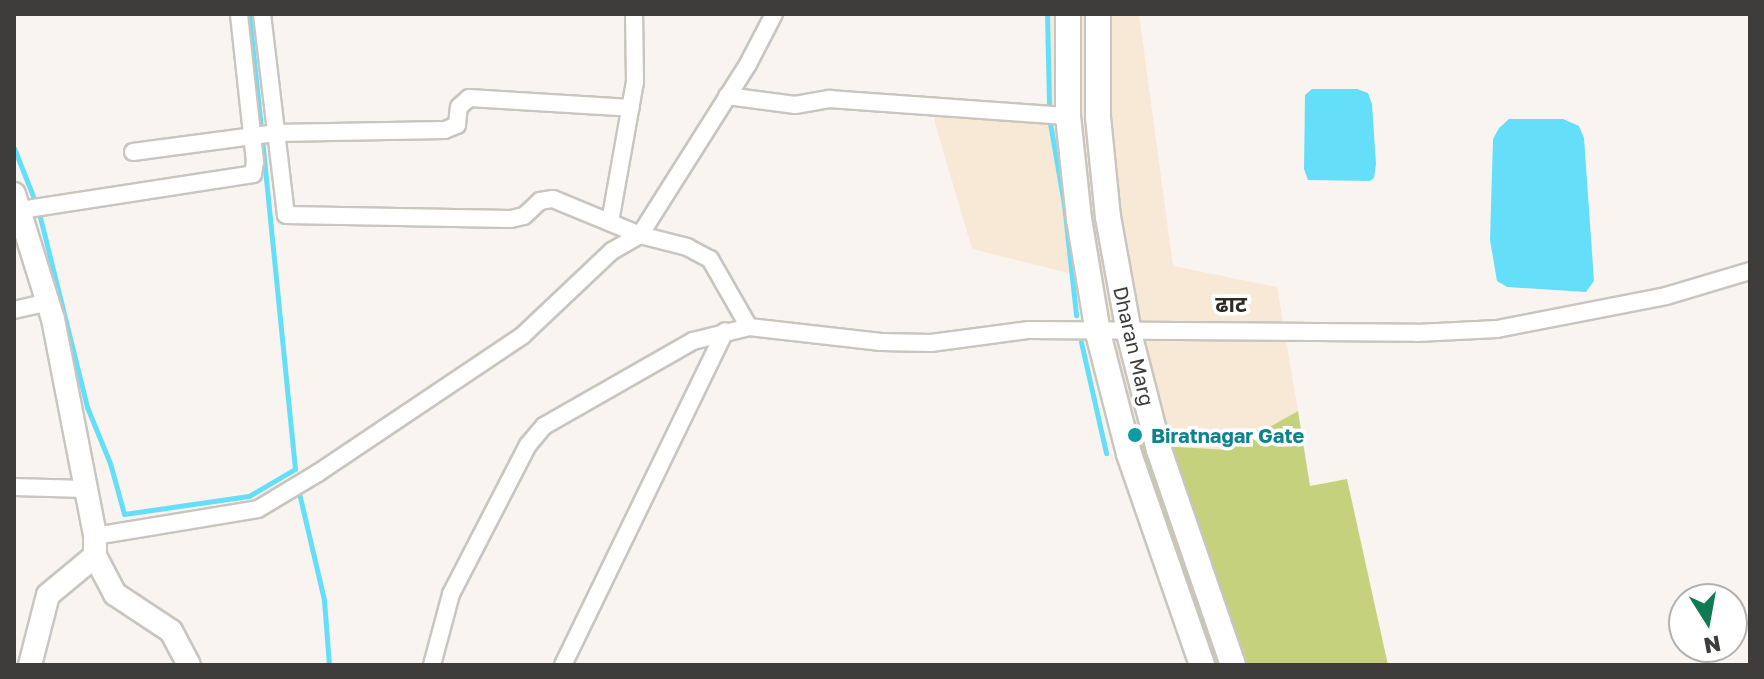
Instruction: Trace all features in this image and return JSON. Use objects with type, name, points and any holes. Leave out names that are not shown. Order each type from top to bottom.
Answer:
[{"type":"main road","name":"Dharan Marg","points":[[1068,14],[1068,116],[1079,219],[1098,333],[1129,454],[1202,665]]},
{"type":"main road","name":"Dharan Marg","points":[[1098,14],[1098,117],[1108,217],[1129,333],[1159,450],[1233,665]]},
{"type":"street","points":[[189,665],[171,631],[115,594],[95,546],[48,302],[17,202],[249,175],[255,169],[239,14]]},
{"type":"street","points":[[262,14],[283,209],[289,216],[511,219],[524,216],[545,199],[640,235],[687,247],[710,259],[749,327]]},
{"type":"street","points":[[610,222],[636,72],[634,14]]},
{"type":"street","points":[[30,665],[48,595],[95,546],[258,509],[318,473],[522,336],[612,251],[640,235],[774,14]]},
{"type":"street","points":[[727,96],[795,105],[830,99],[1068,116]]},
{"type":"street","points":[[133,152],[275,133],[445,130],[457,125],[459,107],[469,98],[631,108]]},
{"type":"street","points":[[432,665],[451,594],[528,445],[544,426],[693,341],[725,331],[749,327],[881,342],[931,343],[1029,330],[1098,333],[1417,333],[1497,329],[1666,296],[1750,271]]},
{"type":"street","points":[[14,310],[48,302]]},
{"type":"street","points":[[563,665],[725,331]]},
{"type":"street","points":[[14,487],[86,489]]},
{"type":"shaded area","points":[[1047,14],[1139,14],[1173,266],[1277,287],[1298,411],[1229,451],[1127,444],[1089,278],[972,249],[935,123],[935,98],[1049,104]]},
{"type":"green space","points":[[1298,411],[1310,486],[1347,479],[1388,665],[1202,665],[1127,444],[1229,450]]},
{"type":"water","points":[[1312,89],[1357,89],[1368,93],[1372,104],[1376,164],[1374,178],[1370,181],[1308,180],[1304,169],[1305,95]]},
{"type":"water","points":[[1509,119],[1563,119],[1579,126],[1584,138],[1594,281],[1586,292],[1507,287],[1497,281],[1490,240],[1493,139]]},
{"type":"waterway","points":[[249,14],[261,128]]},
{"type":"waterway","points":[[1047,14],[1049,104]]},
{"type":"waterway","points":[[1050,123],[1064,204],[1076,315]]},
{"type":"waterway","points":[[39,213],[87,407],[110,463],[124,514],[249,496],[295,469],[262,140]]},
{"type":"waterway","points":[[14,148],[33,196]]},
{"type":"waterway","points":[[1081,342],[1106,453]]},
{"type":"waterway","points":[[299,493],[324,600],[329,665]]},
{"type":"place","name":"Biratnagar Gate","points":[[1135,435]]},
{"type":"district","name":"ढाट","points":[[1231,304]]}]
